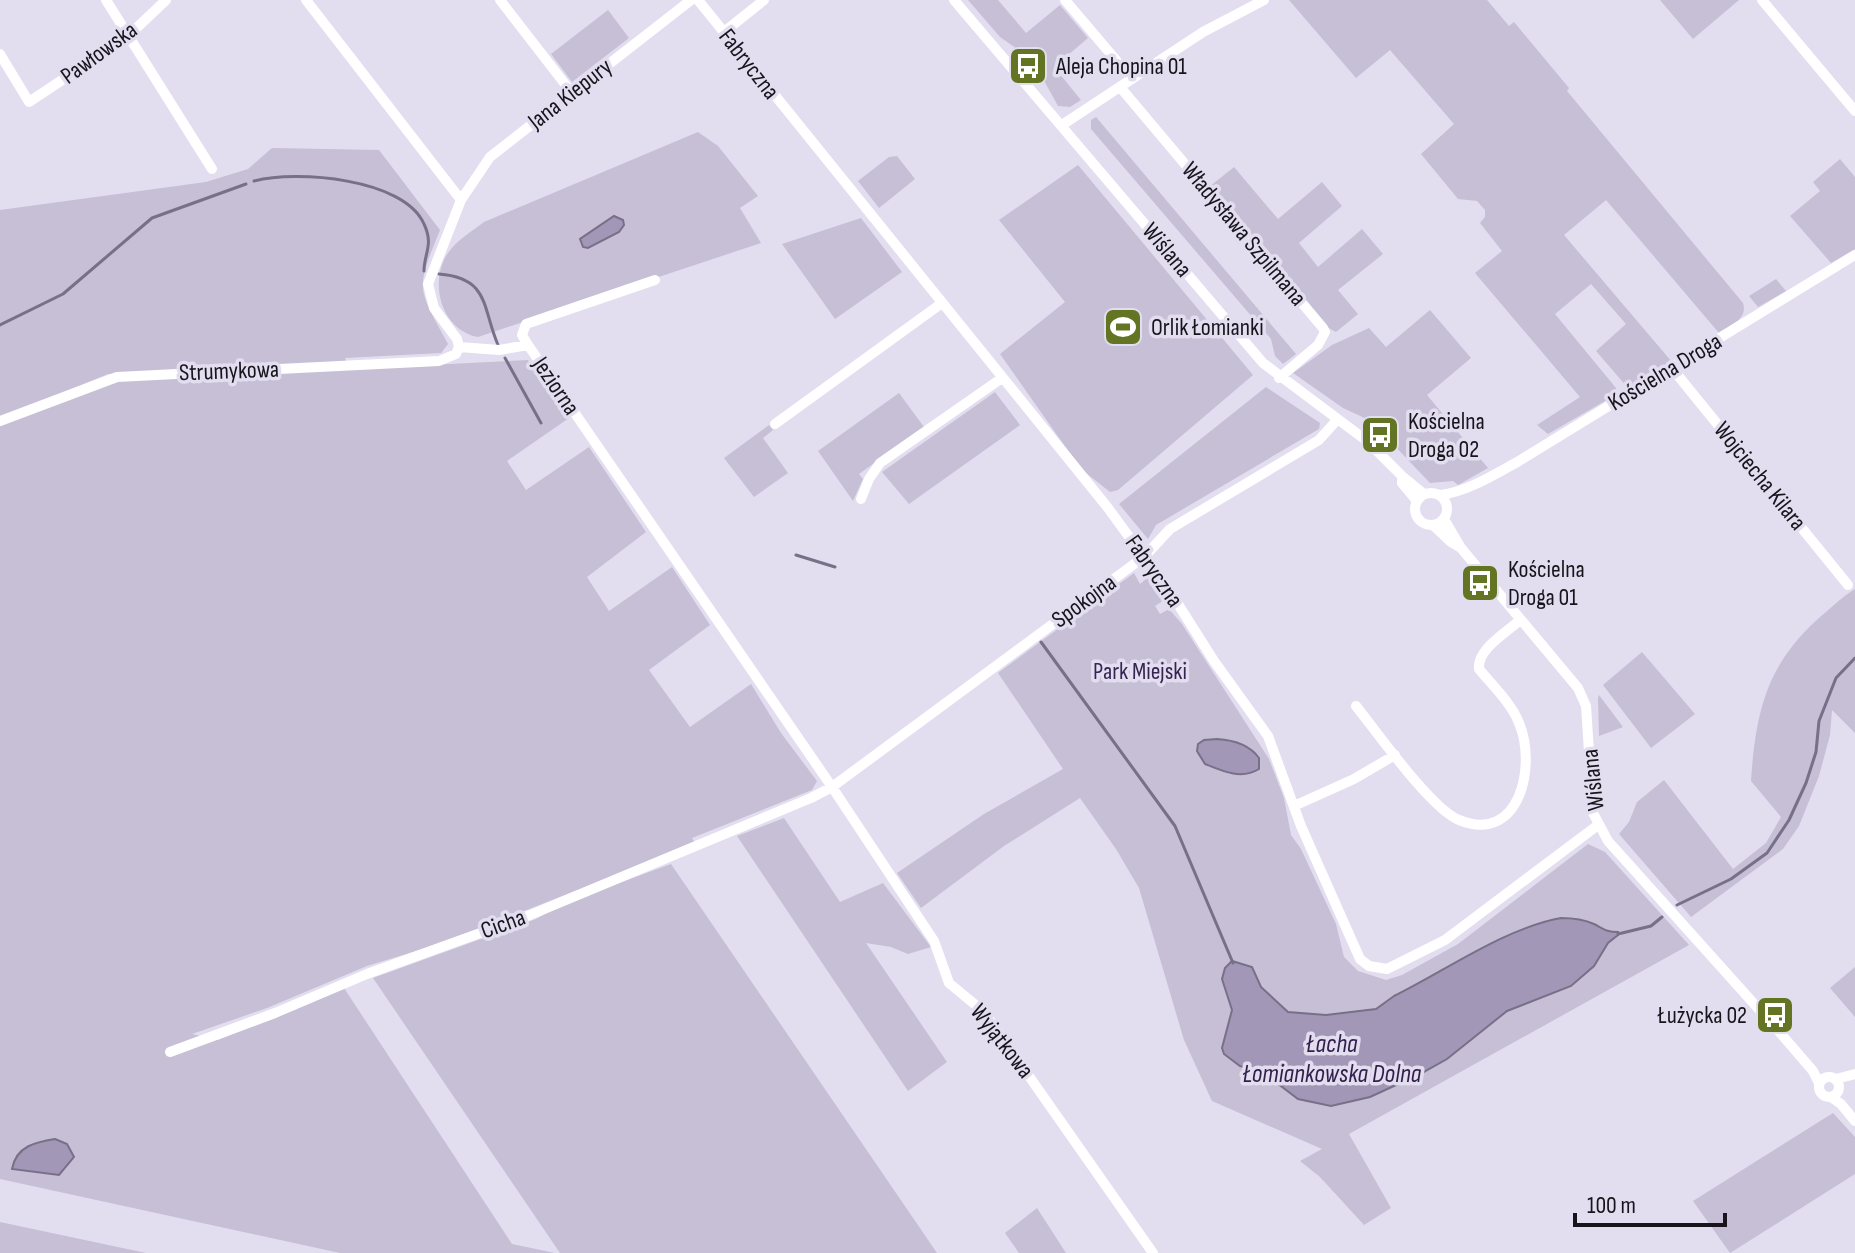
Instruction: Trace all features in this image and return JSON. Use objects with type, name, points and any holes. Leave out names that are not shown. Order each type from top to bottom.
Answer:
[{"type":"street","points":[[106,0],[212,169]]},
{"type":"street","name":"Pawłowska","points":[[0,54],[29,102],[127,37],[166,0]]},
{"type":"street","points":[[306,0],[461,200],[428,284],[434,308],[457,339],[459,347]]},
{"type":"street","points":[[500,0],[572,93]]},
{"type":"street","name":"Jana Kiepury","points":[[461,200],[490,157],[691,0]]},
{"type":"street","name":"Fabryczna","points":[[698,0],[1145,556],[1268,736],[1294,806],[1360,959],[1380,970],[1394,967],[1454,934],[1598,825]]},
{"type":"street","points":[[724,32],[764,0]]},
{"type":"street","name":"Wiślana","points":[[954,0],[1263,363],[1279,378],[1367,441],[1408,479],[1420,498]]},
{"type":"street","points":[[1065,0],[1132,79]]},
{"type":"street","points":[[1062,125],[1203,32],[1264,0]]},
{"type":"street","points":[[1762,0],[1855,111]]},
{"type":"street","name":"Władysława Szpilmana","points":[[1120,87],[1323,328],[1325,332],[1318,345],[1279,378]]},
{"type":"street","name":"Kościelna Droga","points":[[1440,495],[1473,485],[1519,461],[1855,255]]},
{"type":"street","points":[[528,345],[522,335],[526,324],[655,280]]},
{"type":"street","points":[[775,424],[942,303]]},
{"type":"street","name":"Jeziorna","points":[[459,347],[499,350],[528,345],[832,787]]},
{"type":"street","name":"Strumykowa","points":[[0,421],[108,378],[439,361],[456,354],[459,347]]},
{"type":"street","name":"Wojciecha Kilara","points":[[1671,367],[1848,585]]},
{"type":"street","points":[[861,499],[880,463],[1002,378]]},
{"type":"street","name":"Spokojna","points":[[832,787],[1145,556],[1170,529],[1315,443],[1337,420]]},
{"type":"street","name":"Kościelna Droga","points":[[1442,518],[1454,500],[1473,485]]},
{"type":"street","points":[[1440,495],[1442,518],[1427,525],[1415,512],[1420,498],[1440,495]]},
{"type":"street","name":"Wiślana","points":[[1442,518],[1451,542],[1461,548],[1578,688],[1586,706],[1591,805],[1608,841],[1813,1071],[1836,1086],[1855,1121]]},
{"type":"street","points":[[1356,706],[1442,808],[1460,821],[1487,823],[1501,819],[1514,807],[1526,777],[1528,756],[1525,739],[1510,706],[1478,664],[1482,654],[1520,620]]},
{"type":"street","points":[[1294,806],[1354,779],[1395,755]]},
{"type":"street","name":"Cicha","points":[[170,1052],[538,911],[757,822],[832,787]]},
{"type":"street","name":"Wyjątkowa","points":[[832,787],[934,941],[949,983],[984,1012],[1153,1253]]},
{"type":"green space","points":[[968,0],[998,0],[1026,33],[1060,5],[1088,38],[1054,67],[1081,100],[1070,107],[1058,106],[1042,77],[1020,51],[1000,37]]},
{"type":"green space","points":[[1289,0],[1487,0],[1509,26],[1514,22],[1569,88],[1567,91],[1743,303],[1741,317],[1719,333],[1606,200],[1564,235],[1672,362],[1628,388],[1596,351],[1626,324],[1591,284],[1555,314],[1616,388],[1617,394],[1548,434],[1537,425],[1580,397],[1475,273],[1502,251],[1480,223],[1485,217],[1485,210],[1477,201],[1458,199],[1421,154],[1454,124],[1390,50],[1356,78]]},
{"type":"green space","points":[[1660,0],[1739,0],[1693,39]]},
{"type":"green space","points":[[608,10],[629,38],[572,82],[551,54]]},
{"type":"green space","points":[[1096,117],[1296,354],[1283,364],[1275,356],[1271,339],[1091,129],[1091,120]]},
{"type":"green space","points":[[698,132],[718,146],[758,196],[740,208],[761,243],[478,337],[466,333],[448,317],[439,293],[441,268],[450,251],[469,233],[484,222]]},
{"type":"green space","points":[[272,148],[379,150],[440,230],[426,266],[423,288],[425,299],[448,344],[441,353],[345,358],[347,363],[108,374],[0,418],[0,210],[206,182],[248,169]]},
{"type":"green space","points":[[897,156],[915,179],[879,208],[858,181],[889,157]]},
{"type":"green space","points":[[1840,159],[1855,177],[1855,249],[1831,263],[1790,216],[1820,191],[1813,182]]},
{"type":"green space","name":"Orlik Łomianki","points":[[1078,165],[1253,375],[1118,490],[1110,492],[1081,469],[1000,354],[1065,302],[999,220]]},
{"type":"green space","points":[[1234,167],[1278,219],[1322,182],[1342,206],[1299,243],[1318,267],[1362,229],[1383,254],[1338,290],[1358,314],[1336,332],[1327,327],[1209,187]]},
{"type":"green space","points":[[861,218],[902,272],[835,319],[782,244]]},
{"type":"green space","points":[[1776,279],[1786,291],[1758,307],[1749,296]]},
{"type":"green space","points":[[1430,310],[1471,358],[1427,395],[1488,468],[1458,485],[1453,481],[1430,483],[1371,421],[1343,408],[1293,373],[1332,345],[1369,328],[1386,347]]},
{"type":"green space","points":[[528,360],[569,418],[507,461],[526,490],[589,447],[646,532],[587,577],[609,611],[672,567],[710,625],[649,670],[690,727],[751,684],[781,733],[817,781],[812,790],[692,838],[695,843],[667,855],[445,942],[367,966],[267,1008],[192,1034],[218,1040],[344,988],[512,1244],[555,1253],[340,1253],[0,1179],[0,425],[109,381]]},
{"type":"green space","points":[[1266,387],[1320,423],[1319,429],[1156,525],[1148,539],[1119,504]]},
{"type":"green space","points":[[995,392],[1020,425],[909,504],[882,472]]},
{"type":"green space","points":[[899,393],[924,427],[859,474],[863,479],[853,501],[818,451]]},
{"type":"green space","points":[[769,425],[773,430],[763,438],[788,473],[754,497],[724,458]]},
{"type":"green space","name":"Park Miejski","points":[[1134,573],[1140,584],[1147,578],[1152,580],[1164,600],[1155,606],[1160,614],[1169,609],[1182,624],[1269,759],[1284,798],[1291,835],[1301,849],[1336,924],[1344,957],[1358,971],[1386,980],[1402,975],[1458,944],[1588,844],[1605,852],[1689,945],[1349,1134],[1391,1208],[1364,1225],[1320,1177],[1300,1161],[1322,1149],[1212,1101],[1184,1040],[1139,888],[1080,798],[1004,846],[921,908],[897,873],[984,814],[1063,769],[998,673]]},
{"type":"green space","points":[[1855,589],[1855,733],[1832,710],[1830,735],[1819,776],[1799,826],[1783,849],[1691,917],[1619,834],[1629,822],[1637,802],[1664,780],[1733,869],[1766,843],[1781,817],[1751,781],[1757,731],[1769,687],[1778,667],[1806,630]]},
{"type":"green space","points":[[1642,652],[1695,714],[1651,748],[1603,685]]},
{"type":"green space","points":[[1599,695],[1623,727],[1599,736],[1598,698]]},
{"type":"green space","points":[[784,818],[840,902],[883,883],[931,947],[908,954],[891,947],[866,943],[947,1062],[908,1091],[737,836]]},
{"type":"green space","points":[[671,864],[937,1253],[560,1253],[373,978],[536,919],[567,902]]},
{"type":"green space","points":[[1855,967],[1855,1017],[1830,988]]},
{"type":"green space","points":[[1833,1113],[1855,1137],[1855,1174],[1730,1253],[1693,1201]]},
{"type":"green space","points":[[1037,1208],[1066,1253],[1019,1253],[1005,1233]]},
{"type":"green space","points":[[0,1222],[146,1253],[0,1253]]},
{"type":"water","points":[[614,216],[623,220],[624,225],[619,232],[588,248],[583,247],[580,239]]},
{"type":"water","points":[[1217,739],[1246,746],[1259,758],[1259,769],[1238,774],[1205,764],[1197,751],[1198,744]]},
{"type":"water","name":"Łacha Łomiankowska Dolna","points":[[1561,918],[1586,921],[1618,932],[1618,935],[1608,943],[1594,966],[1571,986],[1507,1011],[1447,1059],[1370,1097],[1331,1106],[1298,1099],[1261,1071],[1240,1066],[1224,1054],[1222,1048],[1232,1010],[1222,979],[1225,968],[1232,961],[1252,967],[1261,987],[1288,1012],[1326,1015],[1376,1009],[1497,940]]},
{"type":"water","points":[[55,1139],[67,1144],[74,1157],[59,1175],[12,1169],[22,1150]]},
{"type":"waterway","points":[[254,181],[321,178],[372,187],[395,196],[413,208],[427,231],[424,271]]},
{"type":"waterway","points":[[0,325],[63,294],[152,218],[246,184]]},
{"type":"waterway","points":[[439,274],[456,277],[476,288],[486,307],[498,345]]},
{"type":"waterway","points":[[505,358],[541,423]]},
{"type":"waterway","points":[[796,555],[835,567]]},
{"type":"waterway","points":[[1041,642],[1175,826],[1233,963]]},
{"type":"waterway","points":[[1677,905],[1731,879],[1767,853],[1789,820],[1806,783],[1816,752],[1819,721],[1836,678],[1855,658]]},
{"type":"waterway","points":[[1618,934],[1651,926],[1662,917]]},
{"type":"place","name":"Aleja Chopina 01","points":[[1028,66]]},
{"type":"place","name":"Orlik Łomianki","points":[[1123,327]]},
{"type":"place","name":"Kościelna Droga 02","points":[[1380,435]]},
{"type":"place","name":"Kościelna Droga 01","points":[[1480,583]]},
{"type":"place","name":"Łużycka 02","points":[[1775,1015]]}]
